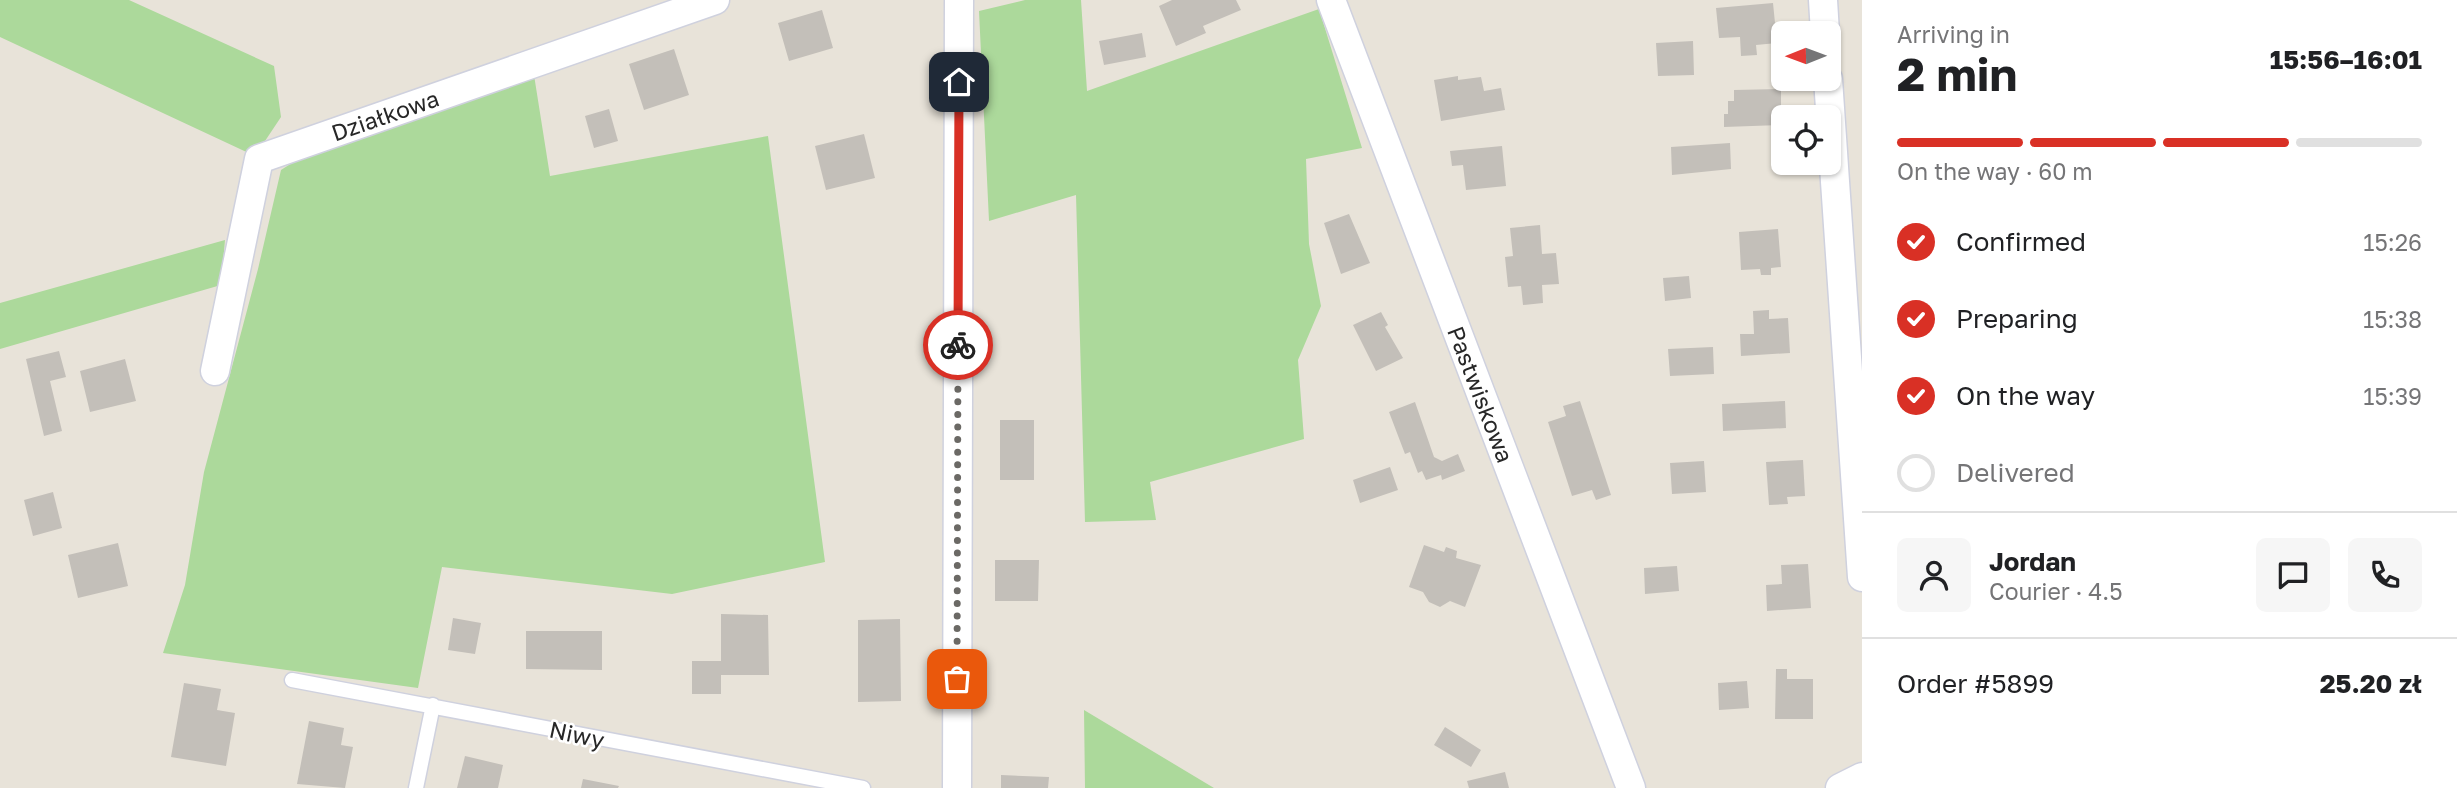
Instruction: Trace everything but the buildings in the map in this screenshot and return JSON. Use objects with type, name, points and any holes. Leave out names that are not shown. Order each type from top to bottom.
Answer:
[{"type":"street","name":"Działkowa","points":[[215,371],[259,159],[715,0]]},
{"type":"street","points":[[957,788],[959,0]]},
{"type":"street","name":"Pastwiskowa","points":[[1331,0],[1631,788]]},
{"type":"street","points":[[1823,0],[1824,21]]},
{"type":"street","points":[[1829,91],[1862,577]]},
{"type":"street","points":[[1840,788],[1862,777]]},
{"type":"lane","name":"Niwy","points":[[292,680],[863,788]]},
{"type":"lane","points":[[416,788],[433,705]]},
{"type":"green space","points":[[0,0],[129,0],[274,66],[281,117],[255,156],[0,37]]},
{"type":"green space","points":[[1025,0],[1081,0],[1087,91],[1319,9],[1362,148],[1306,159],[1309,244],[1321,306],[1298,360],[1304,439],[1150,482],[1156,520],[1085,522],[1076,195],[989,221],[979,11]]},
{"type":"green space","points":[[534,75],[550,176],[768,136],[825,562],[672,594],[442,567],[418,688],[163,653],[185,585],[204,472],[258,269],[281,170],[306,154]]},
{"type":"green space","points":[[225,240],[221,285],[0,349],[0,303]]},
{"type":"green space","points":[[1084,710],[1214,788],[1085,788]]},
{"type":"way so far","points":[[957,679],[958,345]]},
{"type":"route","points":[[958,345],[959,82]]}]
